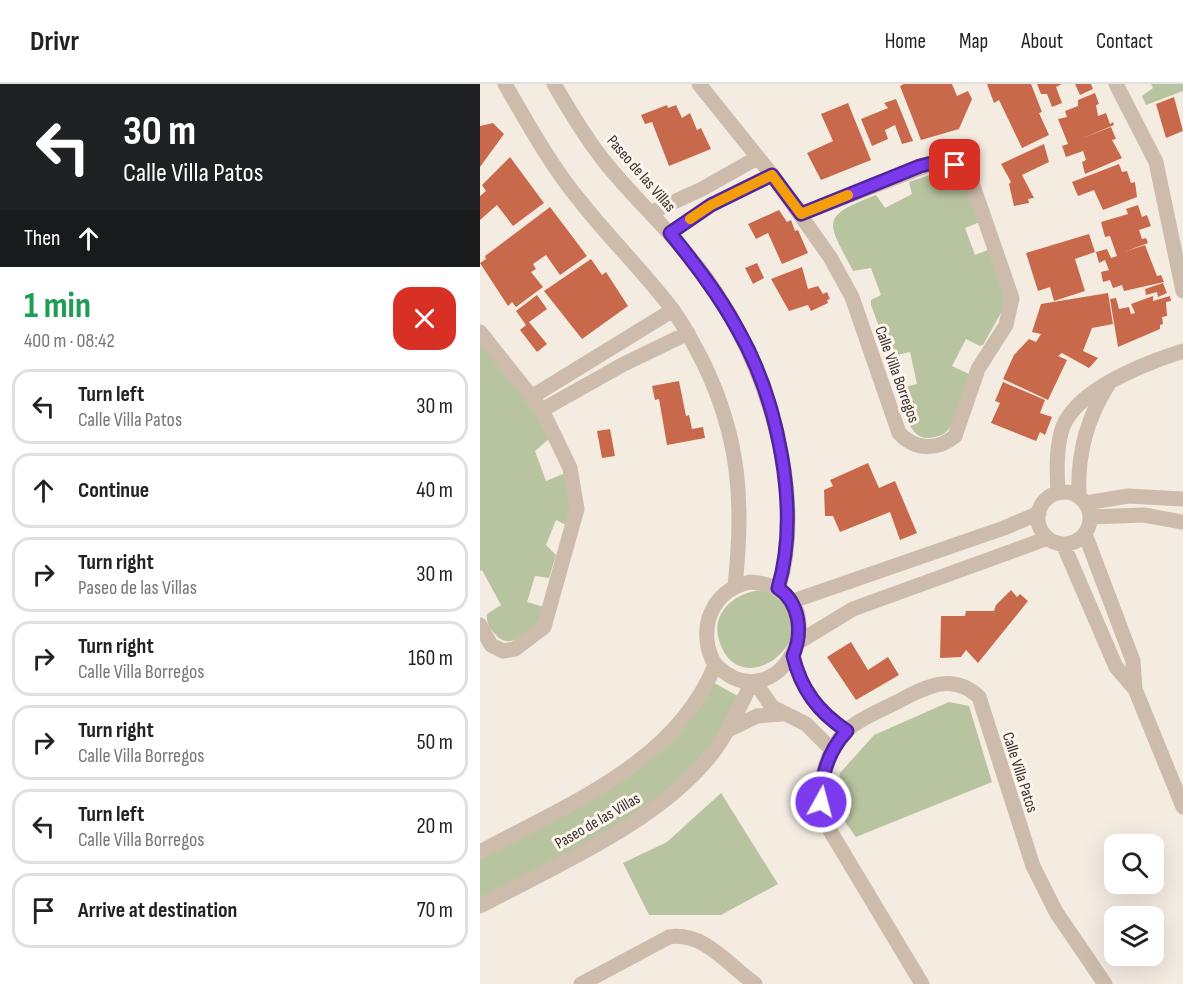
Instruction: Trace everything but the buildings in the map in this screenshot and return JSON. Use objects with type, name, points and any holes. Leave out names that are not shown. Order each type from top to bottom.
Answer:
[{"type":"street","points":[[505,84],[532,132],[579,201],[673,310],[688,333],[717,392],[731,433],[738,475],[740,537],[735,585]]},
{"type":"street","name":"Paseo de las Villas","points":[[554,84],[604,161],[670,233],[717,296],[739,331],[760,379],[778,441],[784,478],[786,561],[778,588]]},
{"type":"street","name":"Calle Villa Borregos","points":[[699,84],[772,175],[830,257],[852,297],[899,434],[913,444],[922,447],[946,443],[955,436],[978,369],[1006,326],[1012,298],[970,177],[955,165],[936,162],[801,214]]},
{"type":"street","points":[[1116,84],[1156,162],[1183,291]]},
{"type":"street","points":[[652,212],[702,189],[758,158]]},
{"type":"street","points":[[670,233],[711,205],[772,175]]},
{"type":"street","points":[[702,189],[711,205]]},
{"type":"street","points":[[533,396],[673,310]]},
{"type":"street","points":[[480,332],[542,410],[570,468],[577,508],[544,627],[515,649],[503,651],[491,645],[480,625]]},
{"type":"street","points":[[542,410],[635,358],[688,333]]},
{"type":"street","points":[[624,340],[635,358]]},
{"type":"street","points":[[1058,493],[1061,432],[1079,403],[1092,392],[1138,367],[1183,351]]},
{"type":"street","points":[[593,359],[605,375]]},
{"type":"street","points":[[1108,385],[1083,438],[1079,457],[1085,506],[1085,534],[1133,661],[1135,690]]},
{"type":"street","points":[[1061,432],[1083,438]]},
{"type":"street","points":[[1085,506],[1128,496],[1177,498],[1177,520],[1118,514],[1085,506],[1072,493],[1058,493],[1045,500],[1039,513],[1040,527],[1048,538],[1063,544],[1075,542],[1085,534]]},
{"type":"street","points":[[793,600],[1004,528],[1039,513]]},
{"type":"street","points":[[847,731],[818,709],[807,693],[795,649],[799,631],[793,600],[778,588],[757,582],[735,585],[722,596],[708,620],[706,634],[715,665],[733,678],[754,682],[777,673],[795,649],[853,609],[1048,538]]},
{"type":"street","points":[[1063,544],[1116,667],[1135,690],[1183,807]]},
{"type":"street","points":[[1088,602],[1107,593]]},
{"type":"street","name":"Paseo de las Villas","points":[[480,852],[626,772],[668,734],[709,680],[715,665]]},
{"type":"street","points":[[754,682],[765,700],[814,730],[832,750]]},
{"type":"street","name":"Paseo de las Villas","points":[[480,906],[640,819],[675,791],[705,761],[727,731],[754,682]]},
{"type":"street","name":"Calle Villa Patos","points":[[922,984],[826,824],[822,814],[821,787],[832,750],[847,731],[861,720],[931,684],[960,684],[978,697],[1033,866],[1056,912],[1105,984]]},
{"type":"street","points":[[727,731],[757,716],[788,715],[807,693]]},
{"type":"street","points":[[581,984],[669,938],[682,935],[695,939],[717,953],[755,984]]},
{"type":"green space","points":[[1151,84],[1183,84],[1183,91],[1146,105],[1142,96],[1153,88]]},
{"type":"green space","points":[[944,170],[963,177],[980,222],[965,228],[975,255],[990,249],[1006,304],[983,345],[980,346],[966,339],[952,366],[969,374],[956,414],[946,432],[926,438],[919,436],[909,424],[900,392],[901,388],[917,384],[910,352],[893,356],[889,354],[871,305],[871,300],[881,295],[871,268],[853,271],[838,241],[833,222],[845,209],[876,195],[885,208],[912,194],[909,182]]},
{"type":"green space","points":[[480,343],[534,409],[550,438],[535,451],[546,481],[563,474],[566,477],[573,509],[568,526],[556,520],[546,545],[556,555],[549,578],[535,576],[527,602],[544,607],[544,617],[521,637],[508,641],[502,640],[489,626],[487,614],[501,605],[482,570],[480,571]]},
{"type":"green space","points":[[763,590],[785,605],[793,623],[790,641],[779,655],[763,665],[746,668],[730,660],[719,640],[717,630],[719,620],[722,612],[736,599],[744,594]]},
{"type":"green space","points":[[709,680],[743,699],[727,731],[675,791],[480,906],[480,852],[626,772]]},
{"type":"green space","points":[[949,702],[969,706],[992,782],[856,837],[843,819],[838,794],[840,773],[874,735]]},
{"type":"green space","points":[[721,793],[778,884],[721,915],[649,915],[623,863],[667,842]]},
{"type":"slow traffic","points":[[690,219],[711,205],[772,175],[801,214],[848,195]]},
{"type":"route","points":[[821,802],[821,787],[826,765],[832,750],[847,731],[832,722],[818,709],[800,681],[796,669],[793,656],[799,631],[793,600],[778,588],[786,561],[787,519],[778,441],[760,379],[739,331],[706,278],[670,233],[711,205],[772,175],[801,214],[920,166],[936,162],[955,165]]}]
